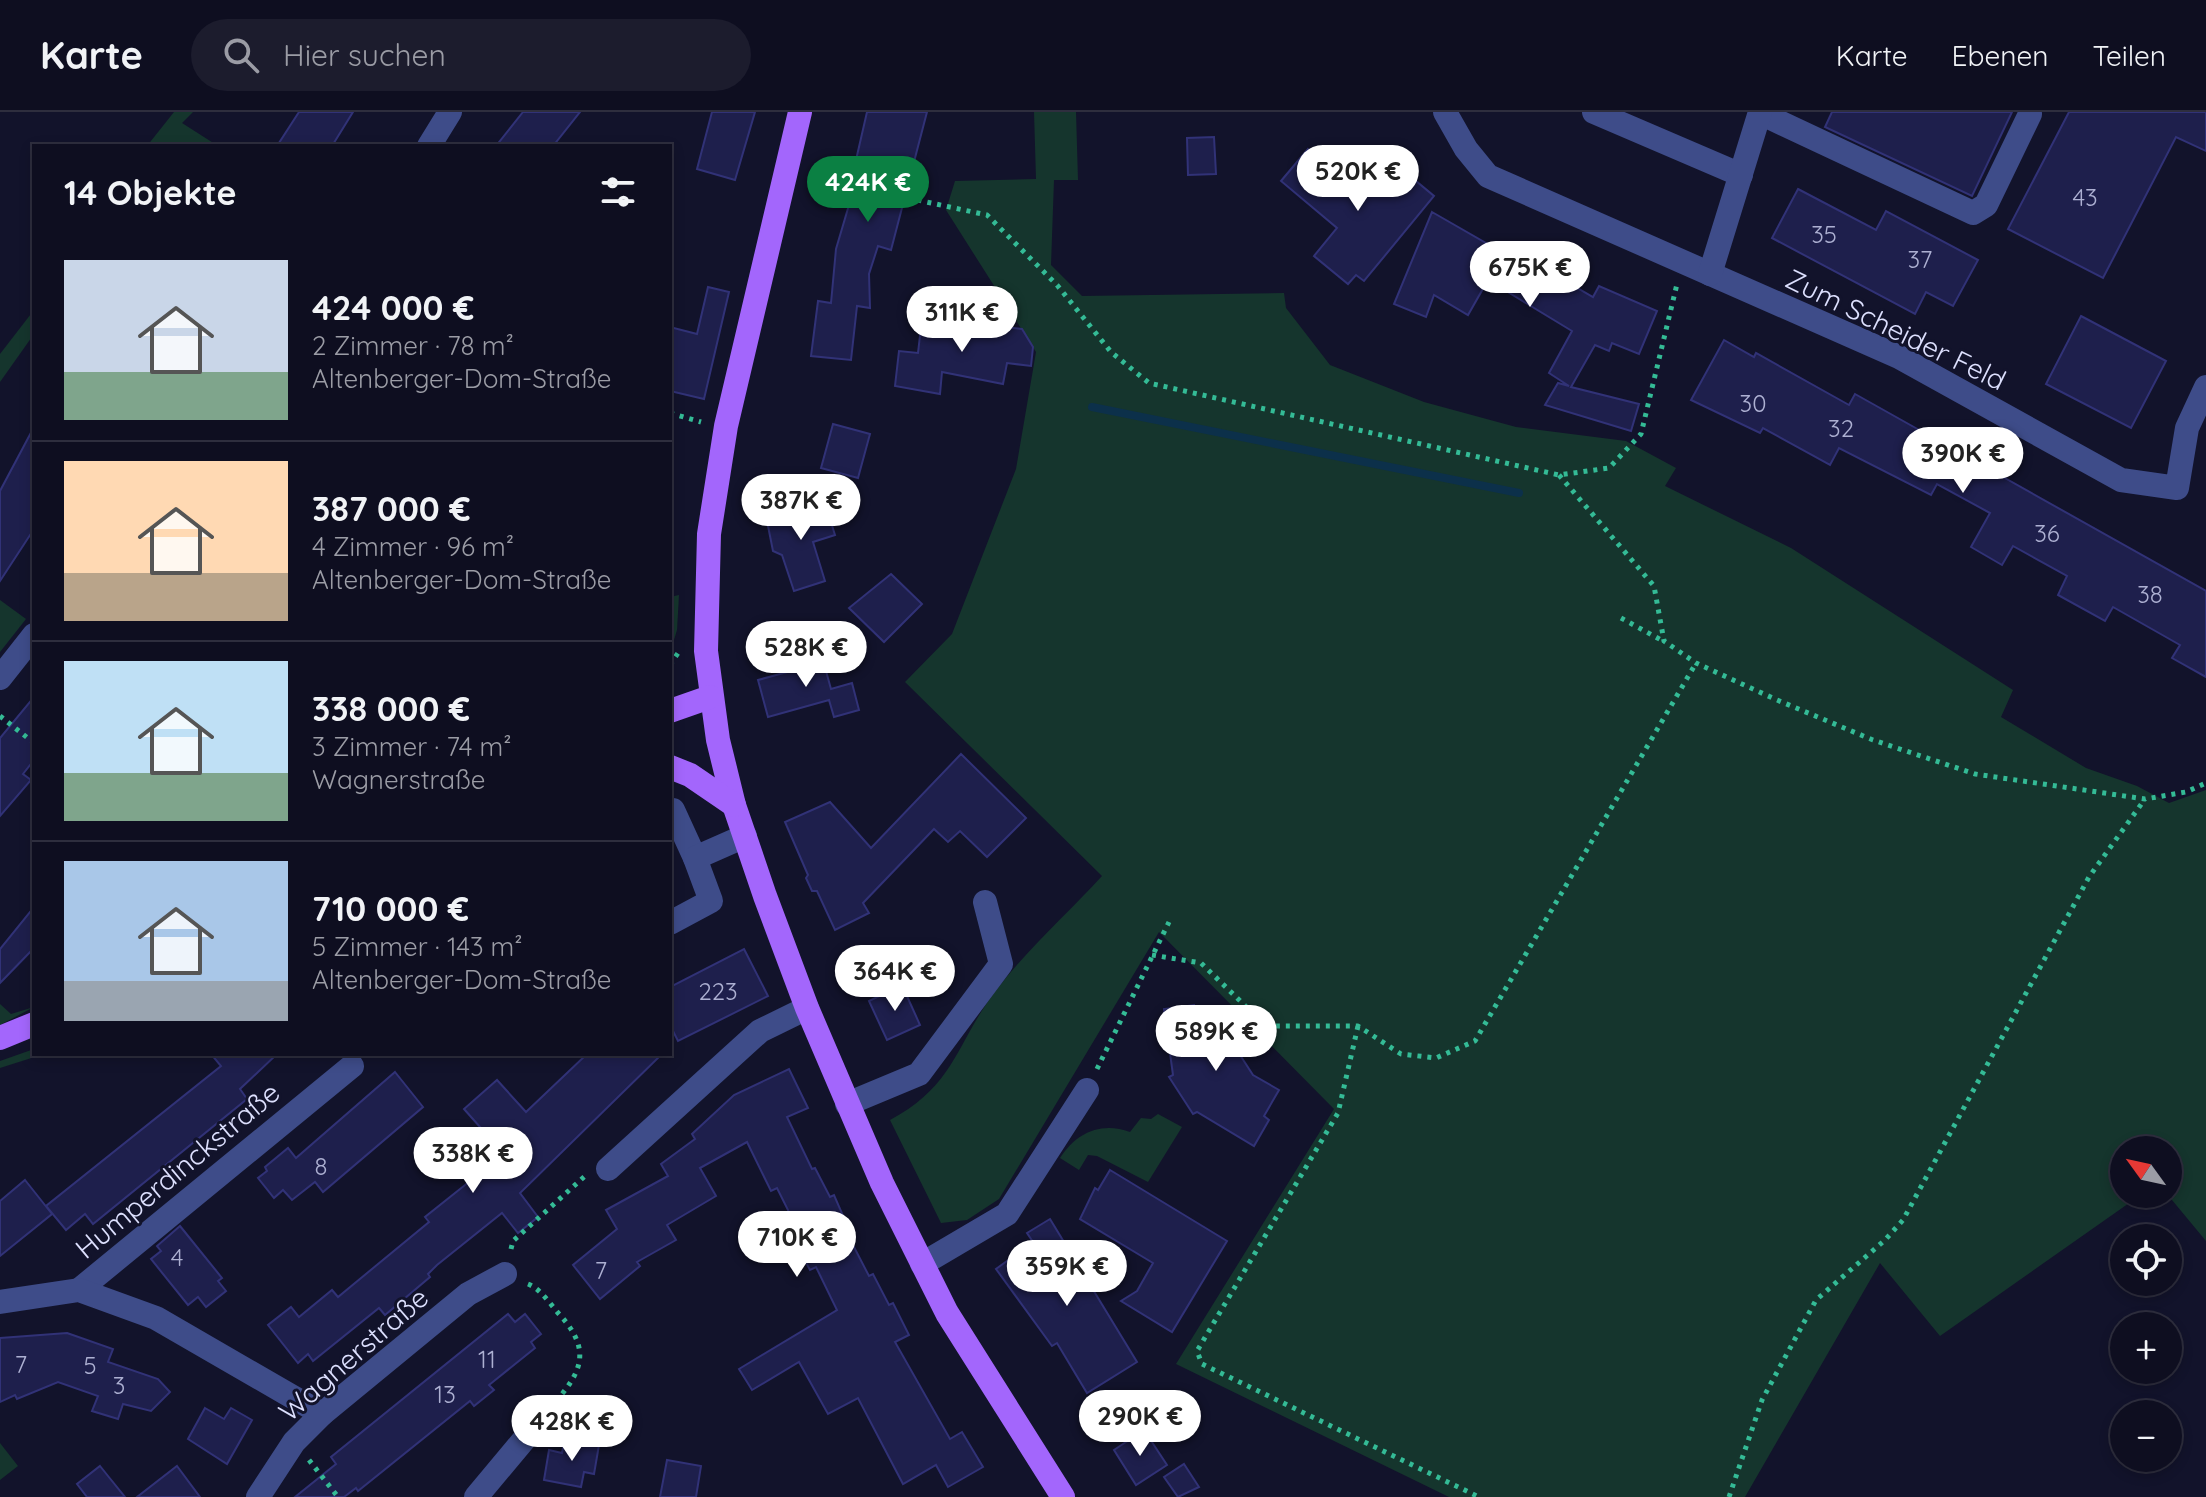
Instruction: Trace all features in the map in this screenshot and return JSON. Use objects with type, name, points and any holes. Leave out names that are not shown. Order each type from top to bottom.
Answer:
[{"type":"main road","points":[[800,112],[716,481],[707,559],[706,651],[710,697],[734,805],[807,1008],[847,1104],[947,1313],[1063,1497]]},
{"type":"main road","points":[[672,710],[710,697]]},
{"type":"main road","points":[[672,768],[690,775],[734,805]]},
{"type":"main road","points":[[0,1038],[32,1025]]},
{"type":"street","points":[[430,144],[450,112]]},
{"type":"street","name":"Zum Scheider Feld","points":[[1445,112],[1488,176],[1899,357],[2121,480],[2177,488],[2187,428],[2206,387]]},
{"type":"street","points":[[1594,112],[1741,175]]},
{"type":"street","points":[[1710,274],[1760,112],[1973,213],[1986,205],[2030,114]]},
{"type":"street","points":[[0,678],[32,641]]},
{"type":"street","points":[[672,922],[711,901],[673,810]]},
{"type":"street","points":[[695,858],[745,836]]},
{"type":"street","points":[[847,1104],[919,1074],[1001,964],[985,902]]},
{"type":"street","points":[[608,1169],[760,1031],[807,1008]]},
{"type":"street","name":"Humperdinckstraße","points":[[79,1290],[352,1066]]},
{"type":"street","points":[[922,1264],[1007,1214],[1087,1090]]},
{"type":"street","name":"Wagnerstraße","points":[[258,1497],[294,1442],[322,1414],[468,1294],[505,1274]]},
{"type":"street","name":"Humperdinckstraße","points":[[0,1302],[79,1290],[156,1318],[322,1414]]},
{"type":"street","points":[[476,1497],[527,1436]]},
{"type":"path","points":[[786,172],[987,215],[1057,285],[1111,352],[1149,383],[1559,475],[1609,468],[1641,434],[1682,263]]},
{"type":"path","points":[[1559,475],[1654,586],[1664,641]]},
{"type":"path","points":[[1621,618],[1664,641],[1696,663],[1873,740],[1975,774],[2145,799],[2186,792],[2206,783]]},
{"type":"path","points":[[1152,955],[1201,963],[1266,1026],[1358,1026],[1401,1054],[1436,1058],[1475,1041],[1696,663]]},
{"type":"path","points":[[0,716],[32,741]]},
{"type":"path","points":[[1729,1497],[1762,1400],[1816,1300],[1885,1240],[1903,1220],[2089,877],[2145,799]]},
{"type":"path","points":[[1087,1090],[1169,922]]},
{"type":"path","points":[[1358,1026],[1338,1113],[1197,1351],[1202,1364],[1479,1497]]},
{"type":"path","points":[[527,1436],[577,1374],[582,1353],[574,1330],[534,1286],[505,1274],[513,1241],[591,1171],[608,1169]]},
{"type":"path","points":[[294,1442],[338,1497]]},
{"type":"green space","points":[[174,112],[193,112],[182,123],[215,144],[149,144]]},
{"type":"green space","points":[[1034,112],[1076,112],[1078,180],[1054,180],[1051,265],[1082,296],[1284,293],[1286,308],[1330,365],[1424,402],[1516,427],[1626,441],[1676,468],[1665,486],[1791,548],[2013,690],[2001,717],[2086,768],[2137,786],[2169,803],[2206,790],[2206,1241],[2179,1208],[2182,1208],[2182,1136],[2110,1136],[2110,1208],[2122,1208],[1940,1336],[1880,1263],[1745,1497],[1449,1497],[1176,1364],[1334,1109],[1159,932],[999,1199],[967,1220],[941,1223],[890,1120],[929,1092],[953,1061],[983,1008],[1009,974],[1102,876],[905,682],[952,634],[1016,469],[1036,352],[946,210],[955,181],[1036,179]]},
{"type":"green space","points":[[32,313],[32,337],[0,382],[0,354]]},
{"type":"green space","points":[[679,595],[677,630],[672,646],[672,597]]},
{"type":"green space","points":[[0,600],[26,619],[0,652]]},
{"type":"green space","points":[[0,1004],[11,1014],[32,1008],[32,1008],[0,1025]]},
{"type":"green space","points":[[32,1050],[32,1056],[38,1056],[0,1068],[0,1061]]},
{"type":"green space","points":[[1158,1114],[1182,1127],[1148,1182],[1097,1156],[1088,1155],[1079,1170],[1060,1158],[1074,1142],[1090,1132],[1109,1128],[1130,1132],[1141,1118],[1151,1119]]},
{"type":"green space","points":[[0,1443],[18,1466],[0,1480]]},
{"type":"building","points":[[299,112],[353,112],[333,144],[278,144]]},
{"type":"building","points":[[523,112],[580,112],[555,144],[498,144]]},
{"type":"building","points":[[712,112],[755,112],[735,180],[697,169]]},
{"type":"building","points":[[867,112],[927,112],[891,250],[878,246],[869,274],[870,308],[857,306],[851,360],[811,356],[818,301],[831,303],[836,249],[862,161],[856,160]]},
{"type":"building","points":[[1832,112],[2012,112],[1972,196],[1825,127]]},
{"type":"building","points":[[2069,112],[2206,112],[2206,151],[2176,137],[2103,278],[2008,229]]},
{"type":"building","points":[[1214,137],[1216,174],[1188,175],[1187,138]]},
{"type":"building","points":[[1308,149],[1364,195],[1393,162],[1434,196],[1364,281],[1356,275],[1348,284],[1314,256],[1337,228],[1281,181]]},
{"type":"building","points":[[1798,189],[1876,230],[1886,211],[1978,260],[1953,306],[1926,292],[1915,314],[1772,238]]},
{"type":"building","points":[[1432,212],[1526,266],[1529,260],[1593,297],[1599,286],[1657,311],[1639,354],[1612,343],[1609,351],[1595,345],[1571,387],[1639,404],[1631,431],[1545,405],[1558,383],[1569,386],[1549,373],[1572,331],[1488,280],[1468,315],[1434,295],[1426,317],[1394,304]]},
{"type":"building","points":[[708,287],[729,292],[704,399],[672,391],[672,328],[697,334]]},
{"type":"building","points":[[2081,316],[2166,361],[2131,428],[2046,384]]},
{"type":"building","points":[[922,318],[1022,329],[1033,347],[1031,366],[1007,363],[1003,384],[942,372],[940,394],[895,386],[899,351],[918,353]]},
{"type":"building","points":[[1724,340],[1754,357],[1756,353],[1849,405],[1855,394],[2206,591],[2206,677],[2172,658],[2180,645],[2113,607],[2105,621],[2058,595],[2067,576],[2013,546],[2002,565],[1971,547],[1990,513],[1937,484],[1931,495],[1839,448],[1830,465],[1763,428],[1760,433],[1691,400]]},
{"type":"building","points":[[833,424],[870,434],[858,478],[821,468]]},
{"type":"building","points":[[32,431],[32,532],[0,581],[0,491]]},
{"type":"building","points":[[825,503],[835,535],[813,542],[825,581],[794,591],[782,555],[773,551],[766,516],[790,508],[793,514]]},
{"type":"building","points":[[891,574],[922,604],[884,642],[849,608]]},
{"type":"building","points":[[821,653],[831,689],[852,683],[859,710],[834,717],[829,700],[768,717],[758,680],[791,671],[789,663]]},
{"type":"building","points":[[32,699],[32,763],[23,774],[31,780],[0,816],[0,738]]},
{"type":"building","points":[[961,754],[1026,818],[987,857],[960,831],[948,842],[934,829],[863,903],[869,913],[835,930],[817,891],[812,891],[785,822],[830,802],[871,848]]},
{"type":"building","points":[[32,909],[32,950],[0,983],[0,949]]},
{"type":"building","points":[[744,949],[768,996],[678,1041],[672,1029],[672,986]]},
{"type":"building","points":[[902,985],[920,1025],[887,1040],[869,1001]]},
{"type":"building","points":[[1194,1005],[1195,1011],[1225,1008],[1229,1038],[1253,1075],[1279,1090],[1264,1116],[1269,1120],[1254,1146],[1197,1112],[1193,1114],[1169,1077],[1173,1075],[1164,1009]]},
{"type":"building","points":[[213,1056],[275,1056],[240,1089],[247,1099],[93,1224],[85,1214],[66,1230],[46,1206],[221,1066]]},
{"type":"building","points":[[585,1056],[660,1056],[520,1193],[538,1217],[518,1233],[502,1213],[437,1265],[428,1274],[430,1277],[385,1315],[379,1308],[313,1361],[308,1354],[298,1363],[268,1325],[291,1307],[299,1317],[332,1290],[338,1297],[429,1222],[425,1217],[504,1154],[464,1109],[497,1080],[526,1112]]},
{"type":"building","points":[[789,1069],[808,1108],[787,1117],[812,1169],[815,1168],[830,1197],[834,1195],[844,1218],[840,1220],[869,1276],[873,1274],[889,1305],[893,1303],[909,1335],[895,1342],[950,1439],[962,1432],[983,1467],[948,1487],[936,1465],[903,1484],[858,1398],[828,1414],[799,1362],[752,1390],[739,1369],[837,1310],[816,1267],[810,1270],[795,1242],[802,1238],[777,1188],[771,1191],[747,1142],[700,1168],[716,1196],[667,1225],[676,1240],[637,1262],[640,1266],[600,1299],[573,1265],[617,1229],[606,1210],[668,1176],[661,1164],[695,1139],[692,1134],[734,1095]]},
{"type":"building","points":[[395,1072],[423,1107],[323,1192],[315,1182],[292,1200],[283,1190],[274,1198],[258,1178],[267,1171],[265,1167],[288,1148],[296,1158]]},
{"type":"building","points":[[1110,1170],[1227,1241],[1172,1332],[1121,1301],[1137,1291],[1153,1263],[1080,1219],[1095,1188],[1098,1190]]},
{"type":"building","points":[[25,1180],[52,1214],[0,1256],[0,1201]]},
{"type":"building","points":[[1050,1219],[1137,1362],[1087,1393],[1057,1343],[1052,1346],[996,1269],[1033,1242],[1027,1233]]},
{"type":"building","points":[[180,1226],[222,1278],[218,1281],[226,1291],[206,1307],[198,1297],[188,1305],[151,1259],[161,1251],[157,1246]]},
{"type":"building","points":[[508,1314],[515,1322],[525,1314],[541,1334],[531,1342],[535,1348],[489,1385],[494,1390],[474,1406],[470,1401],[358,1491],[356,1488],[344,1497],[295,1497],[336,1464],[331,1457]]},
{"type":"building","points":[[67,1333],[113,1349],[108,1362],[158,1379],[170,1392],[151,1411],[123,1404],[118,1419],[92,1411],[98,1396],[58,1382],[17,1399],[15,1395],[0,1402],[0,1338]]},
{"type":"building","points":[[205,1408],[224,1419],[231,1408],[252,1420],[227,1464],[188,1439]]},
{"type":"building","points":[[1144,1430],[1167,1465],[1136,1485],[1114,1450]]},
{"type":"building","points":[[565,1438],[599,1445],[594,1474],[584,1472],[581,1487],[544,1480],[549,1450],[562,1453]]},
{"type":"building","points":[[667,1460],[701,1466],[696,1497],[660,1497]]},
{"type":"building","points":[[1184,1464],[1199,1487],[1178,1497],[1164,1477]]},
{"type":"building","points":[[100,1466],[125,1497],[87,1497],[77,1484]]},
{"type":"building","points":[[177,1466],[200,1497],[137,1497]]},
{"type":"waterway","points":[[1092,407],[1519,493]]}]
